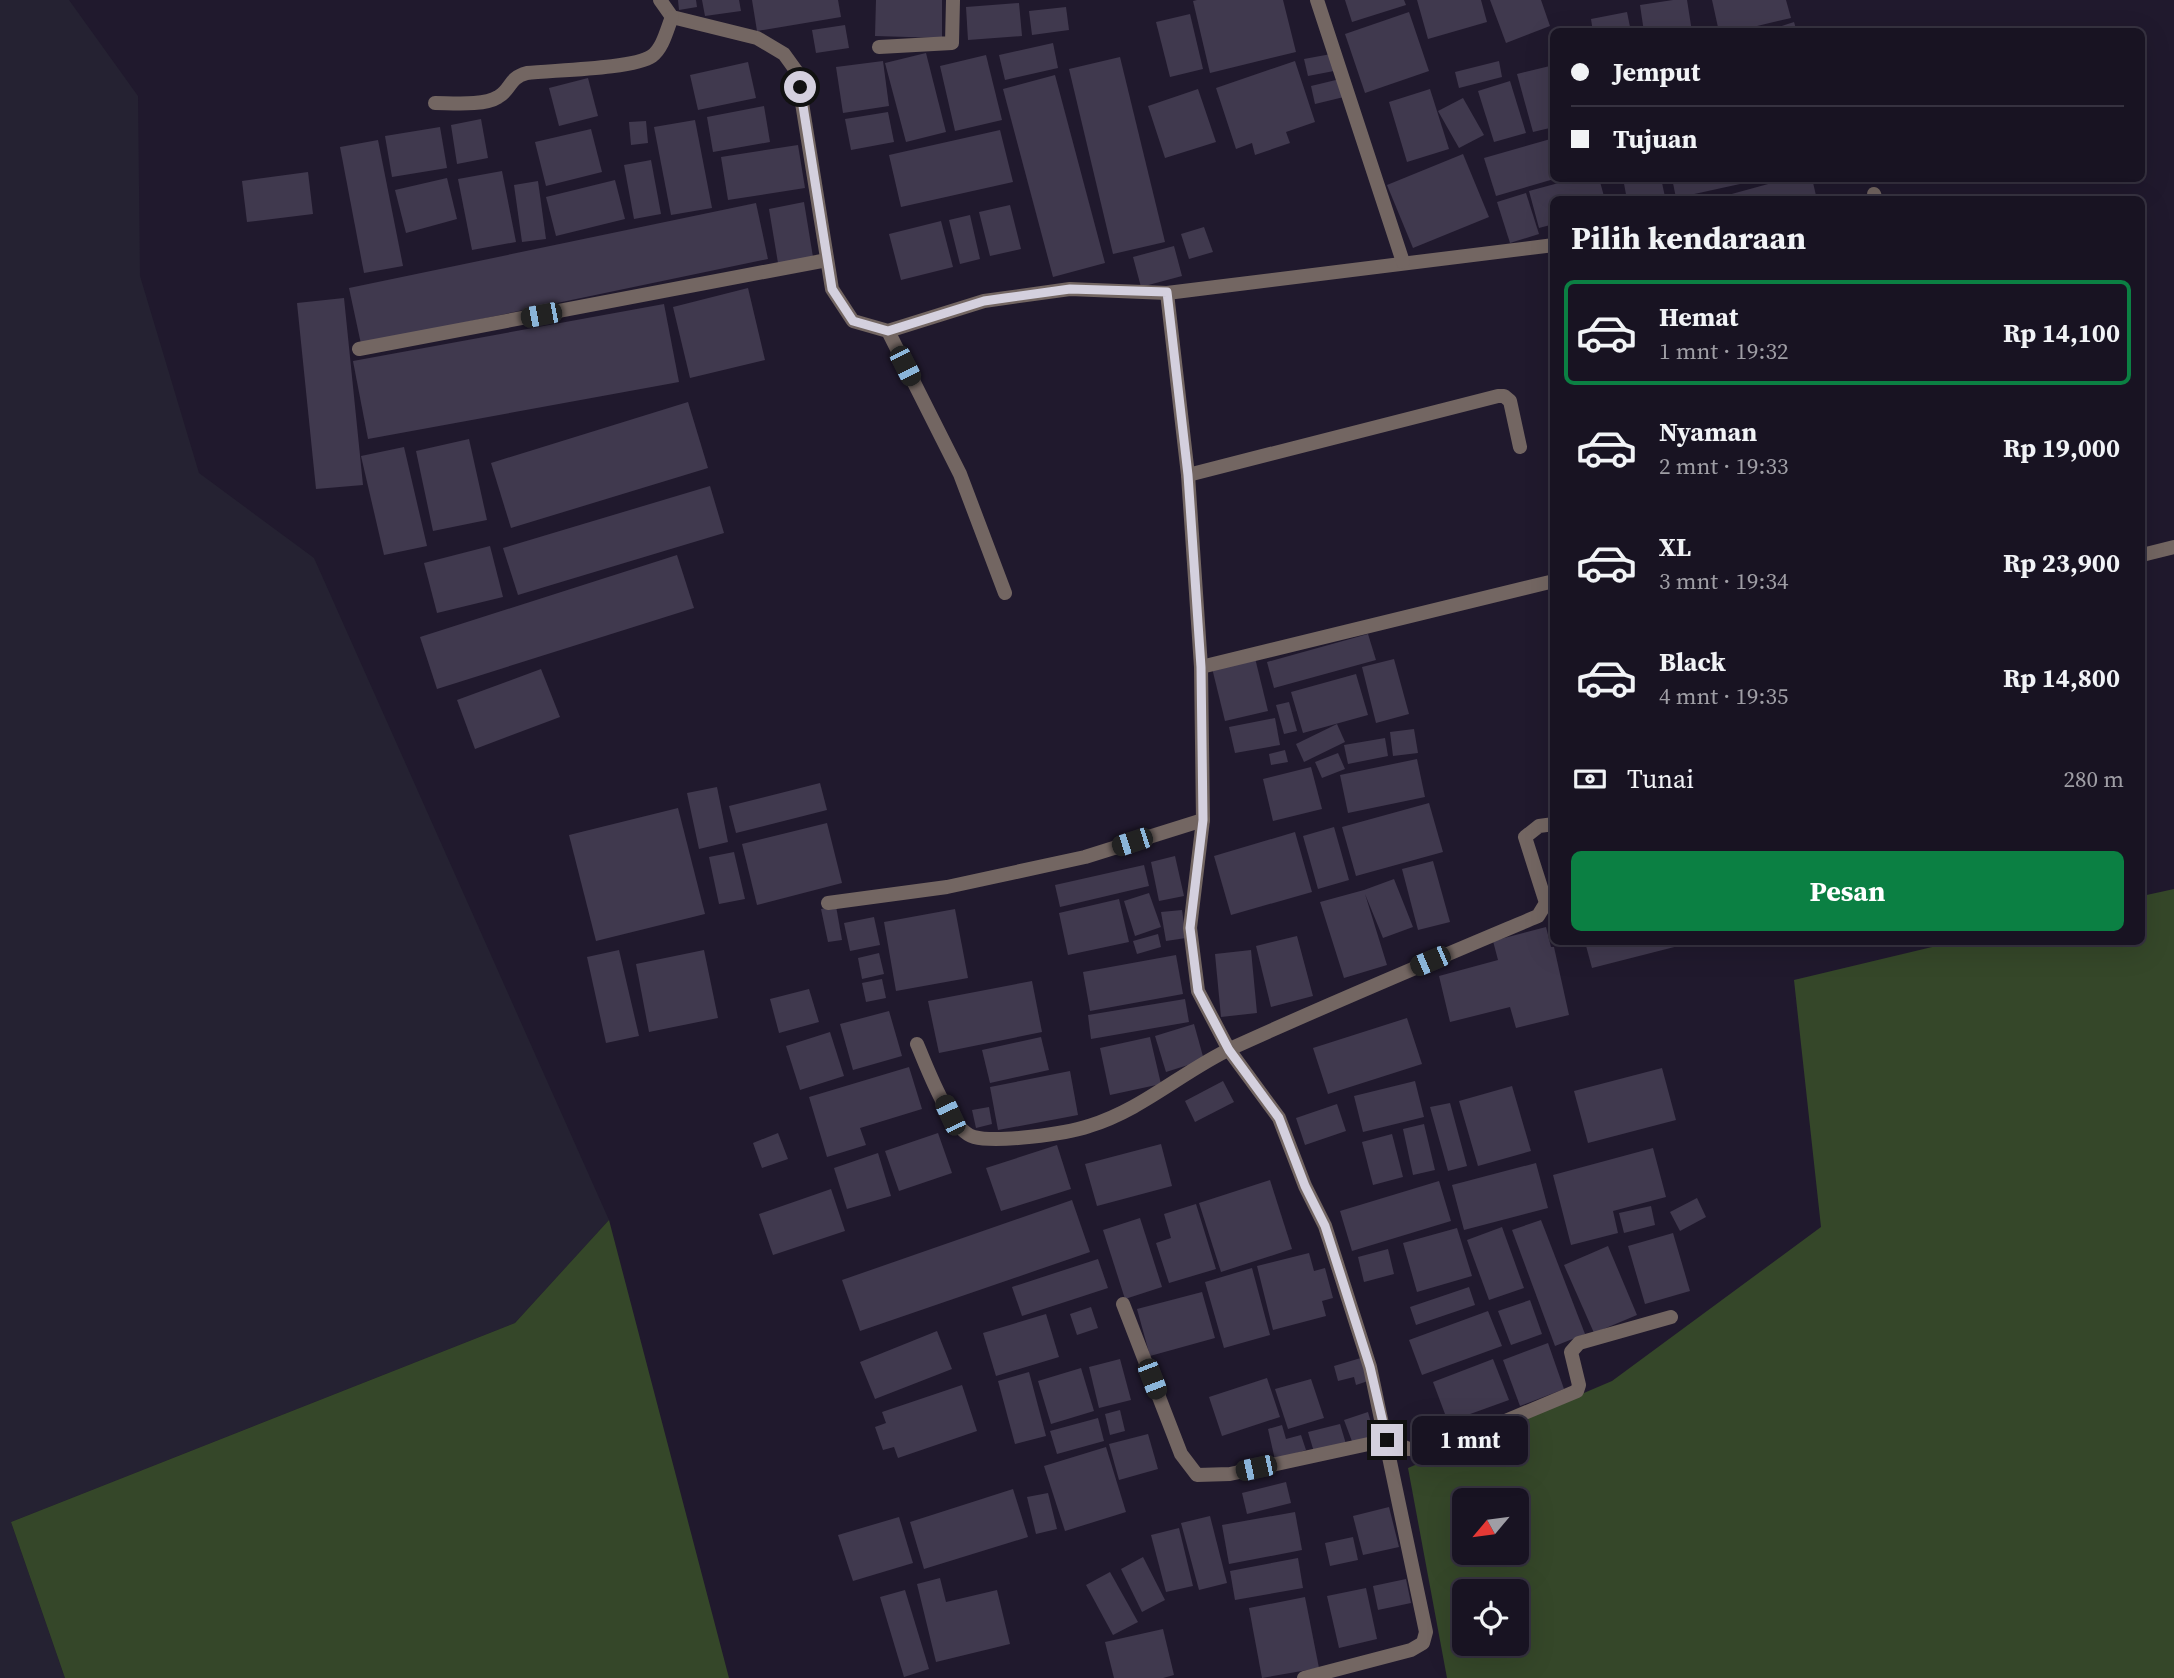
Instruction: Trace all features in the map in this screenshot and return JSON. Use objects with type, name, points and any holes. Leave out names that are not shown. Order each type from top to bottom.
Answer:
[{"type":"street","points":[[660,0],[672,17],[757,38],[784,54],[797,72],[832,289],[853,321],[888,331],[984,301],[1045,292],[1070,289],[1167,292],[1550,245]]},
{"type":"street","points":[[879,47],[952,43],[953,0]]},
{"type":"street","points":[[1317,0],[1402,262]]},
{"type":"street","points":[[435,103],[484,102],[496,99],[505,92],[516,76],[527,73],[635,63],[652,56],[660,46],[672,17]]},
{"type":"street","points":[[359,349],[827,261]]},
{"type":"street","points":[[1167,292],[1188,475],[1201,667],[1203,820],[1190,928],[1198,991],[1229,1050],[1279,1118],[1305,1186],[1325,1226],[1370,1367],[1426,1632],[1423,1643],[1411,1650],[1304,1678]]},
{"type":"street","points":[[888,331],[960,474],[1005,593]]},
{"type":"street","points":[[1188,475],[1498,396],[1504,396],[1510,401],[1520,447]]},
{"type":"street","points":[[2145,554],[2174,547]]},
{"type":"street","points":[[1201,667],[1550,582]]},
{"type":"street","points":[[828,903],[947,887],[1072,860],[1203,820]]},
{"type":"street","points":[[917,1044],[950,1115],[962,1132],[974,1137],[994,1138],[1063,1133],[1091,1126],[1125,1112],[1229,1050],[1538,916],[1546,903],[1525,837],[1539,826],[1550,825]]},
{"type":"street","points":[[1123,1304],[1181,1454],[1197,1475],[1230,1474],[1387,1440],[1409,1448],[1439,1448],[1572,1395],[1579,1385],[1571,1352],[1579,1343],[1671,1317]]},
{"type":"shaded area","points":[[0,0],[69,0],[138,96],[140,276],[199,473],[314,558],[609,1220],[515,1323],[11,1522],[65,1678],[0,1678]]},
{"type":"green space","points":[[2174,889],[2174,1678],[1447,1678],[1408,1468],[1612,1381],[1821,1227],[1794,980],[1940,945],[2145,945],[2145,895]]},
{"type":"green space","points":[[609,1220],[729,1678],[65,1678],[11,1522],[515,1323]]},
{"type":"building","points":[[678,0],[696,0],[697,7],[679,10]]},
{"type":"building","points":[[702,0],[739,0],[741,11],[705,16]]},
{"type":"building","points":[[752,0],[838,0],[841,17],[757,31]]},
{"type":"building","points":[[876,0],[942,0],[942,38],[875,36]]},
{"type":"building","points":[[1283,0],[1296,52],[1210,73],[1193,1]]},
{"type":"building","points":[[1345,0],[1404,0],[1406,5],[1352,22]]},
{"type":"building","points":[[1417,0],[1481,0],[1487,22],[1428,39]]},
{"type":"building","points":[[1490,0],[1541,0],[1550,26],[1506,43]]},
{"type":"building","points":[[1687,0],[1691,28],[1643,28],[1640,5]]},
{"type":"building","points":[[1712,0],[1786,0],[1791,18],[1749,28],[1718,28]]},
{"type":"building","points":[[1019,3],[1022,36],[968,40],[966,7]]},
{"type":"building","points":[[1066,7],[1069,30],[1032,35],[1029,11]]},
{"type":"building","points":[[1409,12],[1429,71],[1365,93],[1345,34]]},
{"type":"building","points":[[1627,12],[1630,28],[1592,28],[1591,19]]},
{"type":"building","points":[[1190,14],[1203,69],[1170,77],[1156,22]]},
{"type":"building","points":[[1794,22],[1796,28],[1776,28]]},
{"type":"building","points":[[845,25],[849,48],[816,53],[812,30]]},
{"type":"building","points":[[1053,43],[1058,68],[1005,80],[999,55]]},
{"type":"building","points":[[926,53],[946,132],[906,142],[885,63]]},
{"type":"building","points":[[1331,54],[1334,71],[1308,76],[1304,59]]},
{"type":"building","points":[[986,55],[1002,120],[955,131],[940,66]]},
{"type":"building","points":[[1120,57],[1165,242],[1113,254],[1069,69]]},
{"type":"building","points":[[883,61],[889,106],[843,113],[836,67]]},
{"type":"building","points":[[1295,61],[1315,122],[1286,132],[1290,143],[1255,155],[1252,143],[1236,149],[1216,88]]},
{"type":"building","points":[[1499,61],[1502,77],[1459,88],[1455,72]]},
{"type":"building","points":[[748,62],[756,98],[698,110],[690,75]]},
{"type":"building","points":[[1550,66],[1550,128],[1533,132],[1517,74]]},
{"type":"building","points":[[1055,75],[1105,263],[1053,277],[1003,89]]},
{"type":"building","points":[[588,78],[598,116],[559,126],[549,88]]},
{"type":"building","points":[[1340,79],[1344,97],[1315,104],[1311,86]]},
{"type":"building","points":[[1510,81],[1526,133],[1494,142],[1478,91]]},
{"type":"building","points":[[1198,89],[1216,142],[1165,158],[1148,106]]},
{"type":"building","points":[[1430,89],[1449,149],[1407,162],[1389,102]]},
{"type":"building","points":[[1463,98],[1484,135],[1459,148],[1438,111]]},
{"type":"building","points":[[764,106],[770,142],[713,152],[707,117]]},
{"type":"building","points":[[888,112],[894,142],[851,150],[845,119]]},
{"type":"building","points":[[481,119],[488,158],[457,164],[451,125]]},
{"type":"building","points":[[695,120],[712,208],[671,215],[654,127]]},
{"type":"building","points":[[646,121],[648,143],[631,145],[629,122]]},
{"type":"building","points":[[440,127],[447,168],[392,177],[385,136]]},
{"type":"building","points":[[591,129],[602,172],[546,186],[535,142]]},
{"type":"building","points":[[1000,130],[1013,182],[901,207],[889,155]]},
{"type":"building","points":[[1550,139],[1550,180],[1496,196],[1484,158]]},
{"type":"building","points":[[378,140],[403,266],[364,273],[340,147]]},
{"type":"building","points":[[798,145],[805,188],[728,200],[721,157]]},
{"type":"building","points":[[1463,154],[1489,217],[1413,248],[1387,185]]},
{"type":"building","points":[[651,160],[661,214],[634,219],[624,165]]},
{"type":"building","points":[[502,171],[516,242],[472,250],[458,179]]},
{"type":"building","points":[[308,172],[313,214],[247,222],[242,181]]},
{"type":"building","points":[[447,178],[457,219],[406,233],[395,190]]},
{"type":"building","points":[[615,180],[625,219],[556,236],[546,197]]},
{"type":"building","points":[[538,181],[546,239],[522,242],[514,185]]},
{"type":"building","points":[[1562,182],[1600,182],[1604,196],[1550,196],[1550,225],[1539,228],[1529,191]]},
{"type":"building","points":[[1624,182],[1662,182],[1665,196],[1626,196]]},
{"type":"building","points":[[1673,182],[1740,182],[1685,196],[1676,196]]},
{"type":"building","points":[[1775,182],[1813,182],[1816,196],[1728,196]]},
{"type":"building","points":[[1526,193],[1539,234],[1510,243],[1497,202]]},
{"type":"building","points":[[804,202],[813,257],[778,263],[769,209]]},
{"type":"building","points":[[756,203],[768,259],[361,344],[349,288]]},
{"type":"building","points":[[1010,205],[1021,249],[990,256],[979,212]]},
{"type":"building","points":[[970,215],[980,259],[960,264],[949,220]]},
{"type":"building","points":[[941,221],[953,267],[901,280],[889,234]]},
{"type":"building","points":[[1204,227],[1213,252],[1189,259],[1181,234]]},
{"type":"building","points":[[1174,246],[1182,276],[1141,287],[1133,257]]},
{"type":"building","points":[[748,288],[765,360],[690,378],[673,307]]},
{"type":"building","points":[[344,298],[363,485],[316,489],[297,303]]},
{"type":"building","points":[[664,304],[679,382],[368,439],[353,361]]},
{"type":"building","points":[[688,402],[708,468],[511,528],[491,463]]},
{"type":"building","points":[[469,439],[487,520],[433,531],[416,451]]},
{"type":"building","points":[[404,447],[427,546],[384,555],[361,456]]},
{"type":"building","points":[[710,486],[724,533],[518,595],[503,548]]},
{"type":"building","points":[[490,546],[503,597],[437,613],[424,563]]},
{"type":"building","points":[[677,555],[694,608],[437,689],[420,637]]},
{"type":"building","points":[[1368,634],[1376,660],[1274,688],[1267,662]]},
{"type":"building","points":[[1255,658],[1268,711],[1225,721],[1212,668]]},
{"type":"building","points":[[1394,659],[1409,714],[1376,723],[1362,667]]},
{"type":"building","points":[[541,669],[560,717],[475,749],[457,700]]},
{"type":"building","points":[[1356,674],[1368,715],[1303,733],[1291,692]]},
{"type":"building","points":[[1289,702],[1297,731],[1284,734],[1276,705]]},
{"type":"building","points":[[1275,718],[1280,745],[1235,753],[1229,727]]},
{"type":"building","points":[[1337,724],[1345,742],[1304,762],[1296,744]]},
{"type":"building","points":[[1414,729],[1418,753],[1393,756],[1390,732]]},
{"type":"building","points":[[1385,738],[1388,756],[1348,764],[1344,745]]},
{"type":"building","points":[[1285,750],[1288,762],[1271,765],[1269,754]]},
{"type":"building","points":[[1338,753],[1345,769],[1322,778],[1315,762]]},
{"type":"building","points":[[1417,759],[1425,797],[1348,813],[1340,775]]},
{"type":"building","points":[[1311,767],[1322,809],[1273,821],[1263,779]]},
{"type":"building","points":[[820,783],[827,810],[736,833],[729,806]]},
{"type":"building","points":[[717,787],[728,842],[699,849],[687,793]]},
{"type":"building","points":[[1429,803],[1443,852],[1356,876],[1342,827]]},
{"type":"building","points":[[678,808],[705,914],[596,941],[569,835]]},
{"type":"building","points":[[827,823],[842,883],[757,905],[742,844]]},
{"type":"building","points":[[1334,827],[1349,880],[1318,889],[1303,836]]},
{"type":"building","points":[[1295,832],[1312,892],[1231,915],[1214,856]]},
{"type":"building","points":[[734,852],[745,899],[719,904],[709,857]]},
{"type":"building","points":[[1175,856],[1184,896],[1159,901],[1151,862]]},
{"type":"building","points":[[1433,861],[1450,922],[1418,930],[1402,869]]},
{"type":"building","points":[[1144,865],[1149,886],[1060,907],[1055,885]]},
{"type":"building","points":[[1394,879],[1413,927],[1383,938],[1365,894],[1387,965],[1344,978],[1320,902]]},
{"type":"building","points":[[1149,893],[1161,927],[1135,936],[1124,901]]},
{"type":"building","points":[[1119,899],[1129,942],[1068,955],[1059,913]]},
{"type":"building","points":[[836,906],[842,940],[828,942],[821,909]]},
{"type":"building","points":[[955,909],[968,978],[896,991],[884,922]]},
{"type":"building","points":[[1182,910],[1186,938],[1166,941],[1161,912]]},
{"type":"building","points":[[874,917],[880,945],[850,951],[844,923]]},
{"type":"building","points":[[1546,927],[1550,945],[1554,947],[1569,1015],[1516,1028],[1510,1007],[1450,1022],[1439,976],[1498,960],[1493,941]]},
{"type":"building","points":[[1158,934],[1161,947],[1137,954],[1133,941]]},
{"type":"building","points":[[1297,936],[1313,996],[1271,1007],[1256,946]]},
{"type":"building","points":[[1586,945],[1682,945],[1592,968]]},
{"type":"building","points":[[619,950],[639,1036],[606,1043],[587,957]]},
{"type":"building","points":[[704,950],[718,1018],[649,1032],[636,964]]},
{"type":"building","points":[[1251,950],[1257,1013],[1221,1017],[1215,954]]},
{"type":"building","points":[[879,953],[884,974],[862,979],[858,958]]},
{"type":"building","points":[[1176,955],[1183,994],[1090,1011],[1083,972]]},
{"type":"building","points":[[882,979],[886,998],[866,1002],[862,983]]},
{"type":"building","points":[[1032,981],[1042,1032],[939,1053],[928,1001]]},
{"type":"building","points":[[809,989],[819,1022],[779,1033],[770,999]]},
{"type":"building","points":[[1185,999],[1189,1022],[1091,1039],[1088,1015]]},
{"type":"building","points":[[889,1011],[902,1056],[853,1070],[840,1024]]},
{"type":"building","points":[[1407,1018],[1422,1064],[1328,1094],[1313,1048]]},
{"type":"building","points":[[1194,1024],[1204,1060],[1166,1072],[1155,1036]]},
{"type":"building","points":[[830,1032],[844,1076],[800,1090],[786,1046]]},
{"type":"building","points":[[1041,1037],[1049,1070],[990,1083],[982,1050]]},
{"type":"building","points":[[1150,1037],[1161,1084],[1110,1095],[1100,1048]]},
{"type":"building","points":[[909,1067],[922,1109],[860,1128],[866,1145],[827,1157],[809,1097]]},
{"type":"building","points":[[1662,1068],[1676,1120],[1588,1143],[1574,1091]]},
{"type":"building","points":[[1070,1071],[1078,1115],[998,1130],[990,1087]]},
{"type":"building","points":[[1223,1081],[1234,1102],[1195,1122],[1185,1101]]},
{"type":"building","points":[[1415,1081],[1424,1117],[1363,1132],[1354,1096]]},
{"type":"building","points":[[1512,1086],[1531,1151],[1478,1166],[1459,1101]]},
{"type":"building","points":[[1450,1103],[1467,1166],[1448,1171],[1430,1107]]},
{"type":"building","points":[[1337,1104],[1346,1131],[1305,1145],[1296,1118]]},
{"type":"building","points":[[989,1107],[992,1124],[976,1128],[972,1110]]},
{"type":"building","points":[[1424,1124],[1435,1170],[1413,1175],[1403,1129]]},
{"type":"building","points":[[778,1133],[788,1159],[762,1168],[753,1143]]},
{"type":"building","points":[[938,1133],[952,1173],[899,1191],[885,1151]]},
{"type":"building","points":[[1392,1134],[1403,1177],[1373,1185],[1362,1142]]},
{"type":"building","points":[[1161,1144],[1172,1186],[1097,1206],[1085,1164]]},
{"type":"building","points":[[1057,1145],[1071,1189],[1001,1211],[986,1168]]},
{"type":"building","points":[[1653,1148],[1666,1197],[1613,1211],[1618,1233],[1571,1245],[1553,1175]]},
{"type":"building","points":[[878,1153],[891,1196],[847,1209],[834,1168]]},
{"type":"building","points":[[1536,1163],[1548,1208],[1464,1230],[1452,1185]]},
{"type":"building","points":[[1270,1180],[1292,1249],[1221,1272],[1199,1203]]},
{"type":"building","points":[[1439,1181],[1451,1221],[1352,1251],[1340,1211]]},
{"type":"building","points":[[831,1189],[845,1231],[773,1255],[759,1214]]},
{"type":"building","points":[[1697,1198],[1706,1217],[1680,1231],[1670,1212]]},
{"type":"building","points":[[1072,1200],[1090,1252],[860,1331],[842,1280]]},
{"type":"building","points":[[1196,1204],[1216,1269],[1169,1283],[1156,1243],[1171,1238],[1164,1214]]},
{"type":"building","points":[[1651,1206],[1655,1225],[1624,1233],[1619,1213]]},
{"type":"building","points":[[1140,1218],[1162,1287],[1125,1299],[1103,1230]]},
{"type":"building","points":[[1541,1220],[1585,1334],[1555,1346],[1512,1230]]},
{"type":"building","points":[[1502,1227],[1524,1288],[1489,1300],[1467,1240]]},
{"type":"building","points":[[1457,1228],[1472,1276],[1417,1292],[1403,1243]]},
{"type":"building","points":[[1673,1233],[1690,1291],[1645,1304],[1628,1246]]},
{"type":"building","points":[[1608,1246],[1637,1315],[1594,1333],[1564,1265]]},
{"type":"building","points":[[1388,1249],[1394,1274],[1364,1282],[1358,1257]]},
{"type":"building","points":[[1309,1253],[1314,1271],[1325,1268],[1333,1298],[1322,1301],[1326,1316],[1273,1330],[1257,1266]]},
{"type":"building","points":[[1098,1259],[1108,1288],[1022,1316],[1012,1287]]},
{"type":"building","points":[[1252,1268],[1270,1335],[1224,1348],[1205,1282]]},
{"type":"building","points":[[1469,1287],[1475,1305],[1416,1325],[1410,1307]]},
{"type":"building","points":[[1202,1292],[1215,1338],[1150,1356],[1137,1309]]},
{"type":"building","points":[[1530,1300],[1542,1334],[1511,1345],[1498,1311]]},
{"type":"building","points":[[1091,1307],[1098,1328],[1077,1335],[1070,1314]]},
{"type":"building","points":[[1488,1311],[1502,1346],[1422,1375],[1409,1340]]},
{"type":"building","points":[[1046,1314],[1059,1357],[996,1376],[983,1333]]},
{"type":"building","points":[[937,1331],[952,1369],[875,1399],[860,1362]]},
{"type":"building","points":[[1548,1343],[1564,1389],[1520,1406],[1503,1360]]},
{"type":"building","points":[[1364,1357],[1368,1381],[1356,1385],[1354,1377],[1338,1381],[1334,1366]]},
{"type":"building","points":[[1120,1359],[1131,1400],[1099,1408],[1089,1367]]},
{"type":"building","points":[[1493,1359],[1509,1400],[1448,1422],[1433,1382]]},
{"type":"building","points":[[1081,1368],[1094,1411],[1051,1424],[1038,1381]]},
{"type":"building","points":[[1029,1372],[1046,1436],[1015,1444],[998,1381]]},
{"type":"building","points":[[1267,1378],[1280,1417],[1222,1436],[1209,1397]]},
{"type":"building","points":[[1311,1379],[1324,1418],[1288,1429],[1275,1389]]},
{"type":"building","points":[[962,1385],[977,1431],[898,1458],[894,1447],[883,1450],[875,1427],[886,1423],[882,1412]]},
{"type":"building","points":[[1120,1410],[1125,1431],[1110,1435],[1105,1414]]},
{"type":"building","points":[[1368,1412],[1375,1437],[1353,1444],[1344,1420]]},
{"type":"building","points":[[1098,1418],[1104,1441],[1057,1454],[1050,1431]]},
{"type":"building","points":[[1340,1424],[1346,1444],[1314,1452],[1308,1432]]},
{"type":"building","points":[[1282,1425],[1286,1439],[1301,1435],[1306,1450],[1275,1460],[1268,1429]]},
{"type":"building","points":[[1148,1434],[1158,1469],[1119,1480],[1109,1444]]},
{"type":"building","points":[[1106,1447],[1126,1512],[1065,1531],[1044,1466]]},
{"type":"building","points":[[1286,1482],[1291,1503],[1247,1514],[1242,1493]]},
{"type":"building","points":[[1013,1489],[1028,1537],[924,1569],[910,1522]]},
{"type":"building","points":[[1048,1493],[1057,1529],[1036,1534],[1027,1497]]},
{"type":"building","points":[[1389,1507],[1399,1547],[1363,1555],[1353,1516]]},
{"type":"building","points":[[1295,1512],[1302,1550],[1229,1564],[1222,1525]]},
{"type":"building","points":[[1210,1516],[1227,1583],[1199,1590],[1181,1523]]},
{"type":"building","points":[[899,1517],[913,1563],[853,1581],[838,1535]]},
{"type":"building","points":[[1179,1528],[1193,1586],[1166,1592],[1151,1535]]},
{"type":"building","points":[[1353,1537],[1358,1560],[1330,1566],[1325,1543]]},
{"type":"building","points":[[1143,1557],[1165,1600],[1142,1612],[1121,1569]]},
{"type":"building","points":[[1298,1558],[1303,1588],[1235,1600],[1230,1571]]},
{"type":"building","points":[[1110,1572],[1138,1622],[1113,1635],[1086,1585]]},
{"type":"building","points":[[940,1578],[946,1602],[997,1590],[1010,1644],[936,1662],[917,1584]]},
{"type":"building","points":[[1406,1579],[1411,1603],[1378,1610],[1373,1586]]},
{"type":"building","points":[[1366,1588],[1377,1639],[1339,1648],[1327,1596]]},
{"type":"building","points":[[905,1590],[929,1669],[904,1677],[880,1597]]},
{"type":"building","points":[[1305,1597],[1319,1668],[1262,1678],[1249,1608]]},
{"type":"building","points":[[1163,1629],[1174,1675],[1163,1678],[1114,1678],[1105,1642]]},
{"type":"route","points":[[800,87],[832,289],[853,321],[888,331],[984,301],[1005,298],[1070,289],[1167,292],[1188,475],[1201,667],[1203,820],[1190,928],[1198,991],[1229,1050],[1279,1118],[1305,1186],[1325,1226],[1370,1367],[1387,1440]]}]
